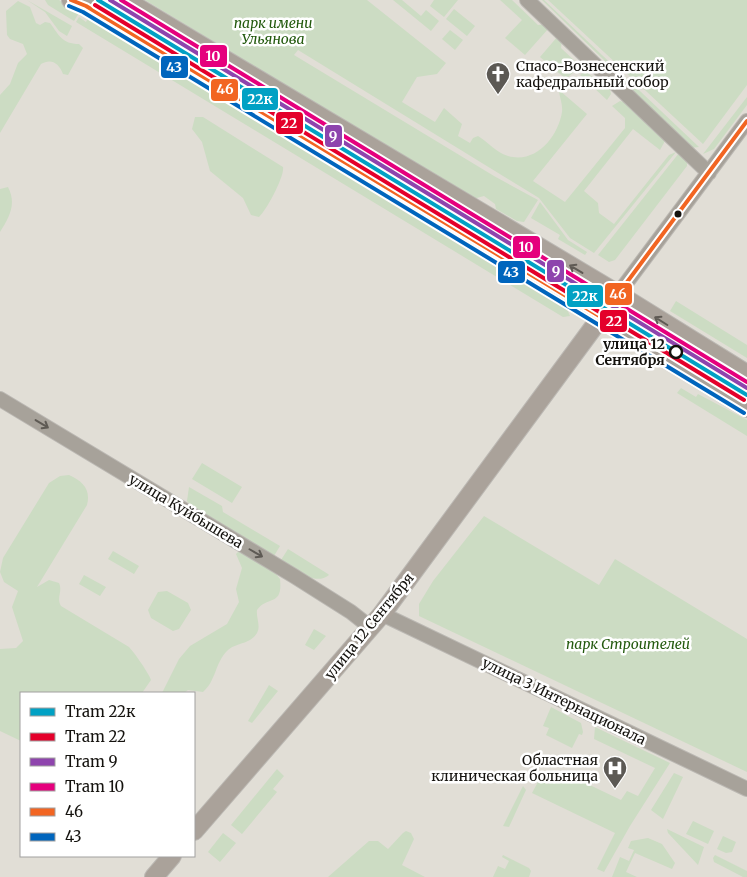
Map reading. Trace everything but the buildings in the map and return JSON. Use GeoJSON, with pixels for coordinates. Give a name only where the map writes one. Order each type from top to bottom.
{"type":"FeatureCollection","features":[{"type":"Feature","properties":{"kind":"main road"},"geometry":{"type":"LineString","coordinates":[[71,0],[86,6],[747,408]]}},
{"type":"Feature","properties":{"kind":"main road"},"geometry":{"type":"LineString","coordinates":[[126,0],[618,294],[747,374]]}},
{"type":"Feature","properties":{"kind":"main road"},"geometry":{"type":"LineString","coordinates":[[385,187],[400,163]]}},
{"type":"Feature","properties":{"kind":"main road","name":"улица 12 Сентября"},"geometry":{"type":"LineString","coordinates":[[195,830],[382,614],[618,294]]}},
{"type":"Feature","properties":{"kind":"main road"},"geometry":{"type":"LineString","coordinates":[[154,877],[171,857]]}},
{"type":"Feature","properties":{"kind":"street"},"geometry":{"type":"LineString","coordinates":[[527,0],[709,173]]}},
{"type":"Feature","properties":{"kind":"street","name":"улица 12 Сентября"},"geometry":{"type":"LineString","coordinates":[[618,294],[747,121]]}},
{"type":"Feature","properties":{"kind":"street","name":"улица Куйбышева"},"geometry":{"type":"LineString","coordinates":[[0,399],[322,593],[370,628]]}},
{"type":"Feature","properties":{"kind":"street","name":"улица 3 Интернационала"},"geometry":{"type":"LineString","coordinates":[[382,614],[747,789]]}},
{"type":"Feature","properties":{"kind":"green space"},"geometry":{"type":"Polygon","coordinates":[[[27,0],[72,26],[67,36],[59,31],[45,12],[27,0]]]}},
{"type":"Feature","properties":{"kind":"green space"},"geometry":{"type":"Polygon","coordinates":[[[45,0],[59,0],[79,13],[74,21],[48,5],[45,0]]]}},
{"type":"Feature","properties":{"kind":"green space","name":"парк имени Ульянова"},"geometry":{"type":"Polygon","coordinates":[[[145,0],[367,0],[446,63],[437,74],[417,77],[402,102],[435,122],[444,108],[462,124],[458,136],[470,143],[473,138],[478,136],[508,156],[528,156],[536,152],[551,139],[556,131],[562,112],[559,90],[587,114],[533,181],[565,202],[625,128],[625,118],[612,106],[620,101],[627,103],[665,141],[660,150],[633,129],[584,191],[598,203],[599,213],[614,224],[669,155],[676,152],[594,253],[570,238],[539,198],[298,50],[294,55],[494,176],[538,200],[524,222],[517,221],[496,209],[495,204],[484,196],[473,199],[145,0]]]}},
{"type":"Feature","properties":{"kind":"green space"},"geometry":{"type":"Polygon","coordinates":[[[393,0],[402,0],[421,16],[426,10],[439,21],[431,31],[393,0]]]}},
{"type":"Feature","properties":{"kind":"green space"},"geometry":{"type":"Polygon","coordinates":[[[434,0],[458,0],[444,17],[430,6],[434,0]]]}},
{"type":"Feature","properties":{"kind":"green space"},"geometry":{"type":"Polygon","coordinates":[[[500,0],[512,0],[538,25],[546,24],[549,28],[525,55],[505,38],[522,20],[500,0]]]}},
{"type":"Feature","properties":{"kind":"green space"},"geometry":{"type":"Polygon","coordinates":[[[542,0],[699,147],[689,148],[610,72],[608,64],[542,0]]]}},
{"type":"Feature","properties":{"kind":"green space"},"geometry":{"type":"Polygon","coordinates":[[[548,0],[747,0],[747,85],[703,144],[548,0]]]}},
{"type":"Feature","properties":{"kind":"green space"},"geometry":{"type":"Polygon","coordinates":[[[18,1],[30,7],[36,23],[40,25],[45,22],[50,23],[65,41],[79,44],[83,48],[68,75],[63,74],[57,64],[48,61],[41,64],[0,133],[0,95],[10,84],[18,63],[27,54],[23,44],[10,39],[7,35],[6,11],[18,1]]]}},
{"type":"Feature","properties":{"kind":"green space"},"geometry":{"type":"Polygon","coordinates":[[[454,9],[475,26],[467,36],[446,19],[454,9]]]}},
{"type":"Feature","properties":{"kind":"green space"},"geometry":{"type":"Polygon","coordinates":[[[79,17],[86,22],[88,18],[567,309],[570,316],[563,317],[76,22],[79,17]]]}},
{"type":"Feature","properties":{"kind":"green space"},"geometry":{"type":"Polygon","coordinates":[[[450,30],[463,40],[455,50],[442,39],[450,30]]]}},
{"type":"Feature","properties":{"kind":"green space"},"geometry":{"type":"Polygon","coordinates":[[[558,36],[562,39],[561,48],[579,65],[566,79],[540,57],[558,36]]]}},
{"type":"Feature","properties":{"kind":"green space"},"geometry":{"type":"Polygon","coordinates":[[[584,72],[588,73],[602,86],[609,85],[611,94],[607,100],[580,75],[584,72]]]}},
{"type":"Feature","properties":{"kind":"green space"},"geometry":{"type":"Polygon","coordinates":[[[747,97],[747,105],[714,149],[703,154],[747,97]]]}},
{"type":"Feature","properties":{"kind":"green space"},"geometry":{"type":"Polygon","coordinates":[[[195,117],[203,117],[283,167],[281,178],[274,193],[259,217],[251,215],[243,198],[210,171],[202,142],[192,129],[195,117]]]}},
{"type":"Feature","properties":{"kind":"green space"},"geometry":{"type":"Polygon","coordinates":[[[679,153],[687,161],[687,166],[615,260],[609,262],[598,255],[679,153]]]}},
{"type":"Feature","properties":{"kind":"green space"},"geometry":{"type":"Polygon","coordinates":[[[8,187],[12,199],[11,211],[0,232],[0,189],[8,187]]]}},
{"type":"Feature","properties":{"kind":"green space"},"geometry":{"type":"Polygon","coordinates":[[[540,202],[568,240],[587,252],[585,255],[558,239],[560,235],[531,218],[540,202]]]}},
{"type":"Feature","properties":{"kind":"green space"},"geometry":{"type":"Polygon","coordinates":[[[676,301],[747,345],[747,358],[670,311],[676,301]]]}},
{"type":"Feature","properties":{"kind":"green space"},"geometry":{"type":"Polygon","coordinates":[[[681,388],[696,397],[698,394],[747,420],[747,436],[677,393],[681,388]]]}},
{"type":"Feature","properties":{"kind":"green space"},"geometry":{"type":"Polygon","coordinates":[[[202,463],[242,487],[232,503],[192,479],[202,463]]]}},
{"type":"Feature","properties":{"kind":"green space"},"geometry":{"type":"Polygon","coordinates":[[[69,475],[82,483],[87,490],[87,505],[37,587],[49,580],[59,583],[61,606],[129,647],[151,680],[143,692],[20,692],[20,741],[0,731],[0,649],[16,648],[23,641],[12,607],[18,591],[4,582],[0,572],[3,558],[49,483],[60,476],[69,475]]]}},
{"type":"Feature","properties":{"kind":"green space"},"geometry":{"type":"Polygon","coordinates":[[[189,487],[222,506],[223,512],[280,546],[274,556],[191,506],[187,501],[189,487]]]}},
{"type":"Feature","properties":{"kind":"green space","name":"парк Строителей"},"geometry":{"type":"Polygon","coordinates":[[[484,516],[599,585],[615,559],[747,639],[747,772],[419,616],[419,604],[433,581],[484,516]]]}},
{"type":"Feature","properties":{"kind":"green space"},"geometry":{"type":"Polygon","coordinates":[[[288,549],[329,575],[317,579],[304,575],[281,560],[288,549]]]}},
{"type":"Feature","properties":{"kind":"green space"},"geometry":{"type":"Polygon","coordinates":[[[240,550],[276,574],[280,579],[279,594],[257,610],[259,628],[257,633],[251,640],[227,651],[220,661],[211,683],[203,692],[188,690],[185,692],[162,692],[179,659],[190,646],[227,624],[239,602],[236,589],[242,568],[236,554],[240,550]]]}},
{"type":"Feature","properties":{"kind":"green space"},"geometry":{"type":"Polygon","coordinates":[[[113,551],[139,566],[134,574],[108,559],[113,551]]]}},
{"type":"Feature","properties":{"kind":"green space"},"geometry":{"type":"Polygon","coordinates":[[[84,575],[106,587],[100,596],[79,584],[84,575]]]}},
{"type":"Feature","properties":{"kind":"green space"},"geometry":{"type":"Polygon","coordinates":[[[167,591],[188,603],[191,610],[179,629],[173,631],[151,618],[148,610],[158,592],[167,591]]]}},
{"type":"Feature","properties":{"kind":"green space"},"geometry":{"type":"Polygon","coordinates":[[[314,629],[326,636],[314,650],[305,645],[314,629]]]}},
{"type":"Feature","properties":{"kind":"green space"},"geometry":{"type":"Polygon","coordinates":[[[269,685],[278,691],[252,723],[248,721],[269,685]]]}},
{"type":"Feature","properties":{"kind":"green space"},"geometry":{"type":"Polygon","coordinates":[[[551,707],[581,723],[582,735],[579,734],[572,748],[546,735],[549,728],[543,726],[551,707]]]}},
{"type":"Feature","properties":{"kind":"green space"},"geometry":{"type":"Polygon","coordinates":[[[595,727],[670,763],[630,826],[604,872],[597,869],[615,833],[532,793],[539,780],[548,784],[573,777],[621,800],[627,791],[638,796],[655,768],[594,739],[595,727]]]}},
{"type":"Feature","properties":{"kind":"green space"},"geometry":{"type":"Polygon","coordinates":[[[277,769],[284,776],[273,789],[277,792],[242,834],[231,825],[277,769]]]}},
{"type":"Feature","properties":{"kind":"green space"},"geometry":{"type":"Polygon","coordinates":[[[674,773],[683,777],[663,819],[651,810],[674,773]]]}},
{"type":"Feature","properties":{"kind":"green space"},"geometry":{"type":"Polygon","coordinates":[[[523,786],[526,790],[509,827],[503,826],[523,786]]]}},
{"type":"Feature","properties":{"kind":"green space"},"geometry":{"type":"Polygon","coordinates":[[[693,821],[714,831],[708,844],[686,834],[693,821]]]}},
{"type":"Feature","properties":{"kind":"green space"},"geometry":{"type":"Polygon","coordinates":[[[667,829],[704,847],[698,865],[668,833],[667,829]]]}},
{"type":"Feature","properties":{"kind":"green space"},"geometry":{"type":"Polygon","coordinates":[[[406,831],[411,833],[414,839],[402,865],[425,877],[328,877],[369,841],[378,841],[388,849],[406,831]]]}},
{"type":"Feature","properties":{"kind":"green space"},"geometry":{"type":"Polygon","coordinates":[[[223,833],[236,843],[220,862],[208,852],[223,833]]]}},
{"type":"Feature","properties":{"kind":"green space"},"geometry":{"type":"Polygon","coordinates":[[[723,836],[736,842],[732,852],[726,853],[717,849],[723,836]]]}},
{"type":"Feature","properties":{"kind":"green space"},"geometry":{"type":"Polygon","coordinates":[[[648,838],[662,844],[675,863],[672,869],[635,853],[626,872],[637,877],[612,877],[620,857],[629,861],[634,850],[628,848],[631,841],[648,838]]]}},
{"type":"Feature","properties":{"kind":"green space"},"geometry":{"type":"Polygon","coordinates":[[[503,855],[529,868],[531,871],[529,877],[493,877],[498,866],[505,869],[509,861],[502,857],[503,855]]]}},
{"type":"Feature","properties":{"kind":"green space"},"geometry":{"type":"Polygon","coordinates":[[[715,855],[747,871],[747,877],[743,877],[714,862],[713,858],[715,855]]]}},
{"type":"Feature","properties":{"kind":"tram line","name":"22к"},"geometry":{"type":"LineString","coordinates":[[98,0],[747,395]]}},
{"type":"Feature","properties":{"kind":"tram line","name":"9"},"geometry":{"type":"LineString","coordinates":[[110,0],[747,388]]}},
{"type":"Feature","properties":{"kind":"tram line","name":"10"},"geometry":{"type":"LineString","coordinates":[[121,0],[747,382]]}},
{"type":"Feature","properties":{"kind":"tram line","name":"22"},"geometry":{"type":"LineString","coordinates":[[95,5],[744,400]]}},
{"type":"Feature","properties":{"kind":"transit line","name":"46"},"geometry":{"type":"LineString","coordinates":[[71,0],[86,6],[601,317],[747,121]]}},
{"type":"Feature","properties":{"kind":"transit line","name":"43"},"geometry":{"type":"LineString","coordinates":[[69,6],[83,12],[744,413]]}},
{"type":"Feature","properties":{"kind":"place","name":"Спасо-Вознесенский кафедральный собор"},"geometry":{"type":"Point","coordinates":[498,95]}},
{"type":"Feature","properties":{"kind":"place","name":"улица 12 Сентября"},"geometry":{"type":"Point","coordinates":[676,352]}},
{"type":"Feature","properties":{"kind":"place","name":"Областная клиническая больница"},"geometry":{"type":"Point","coordinates":[615,789]}}]}
